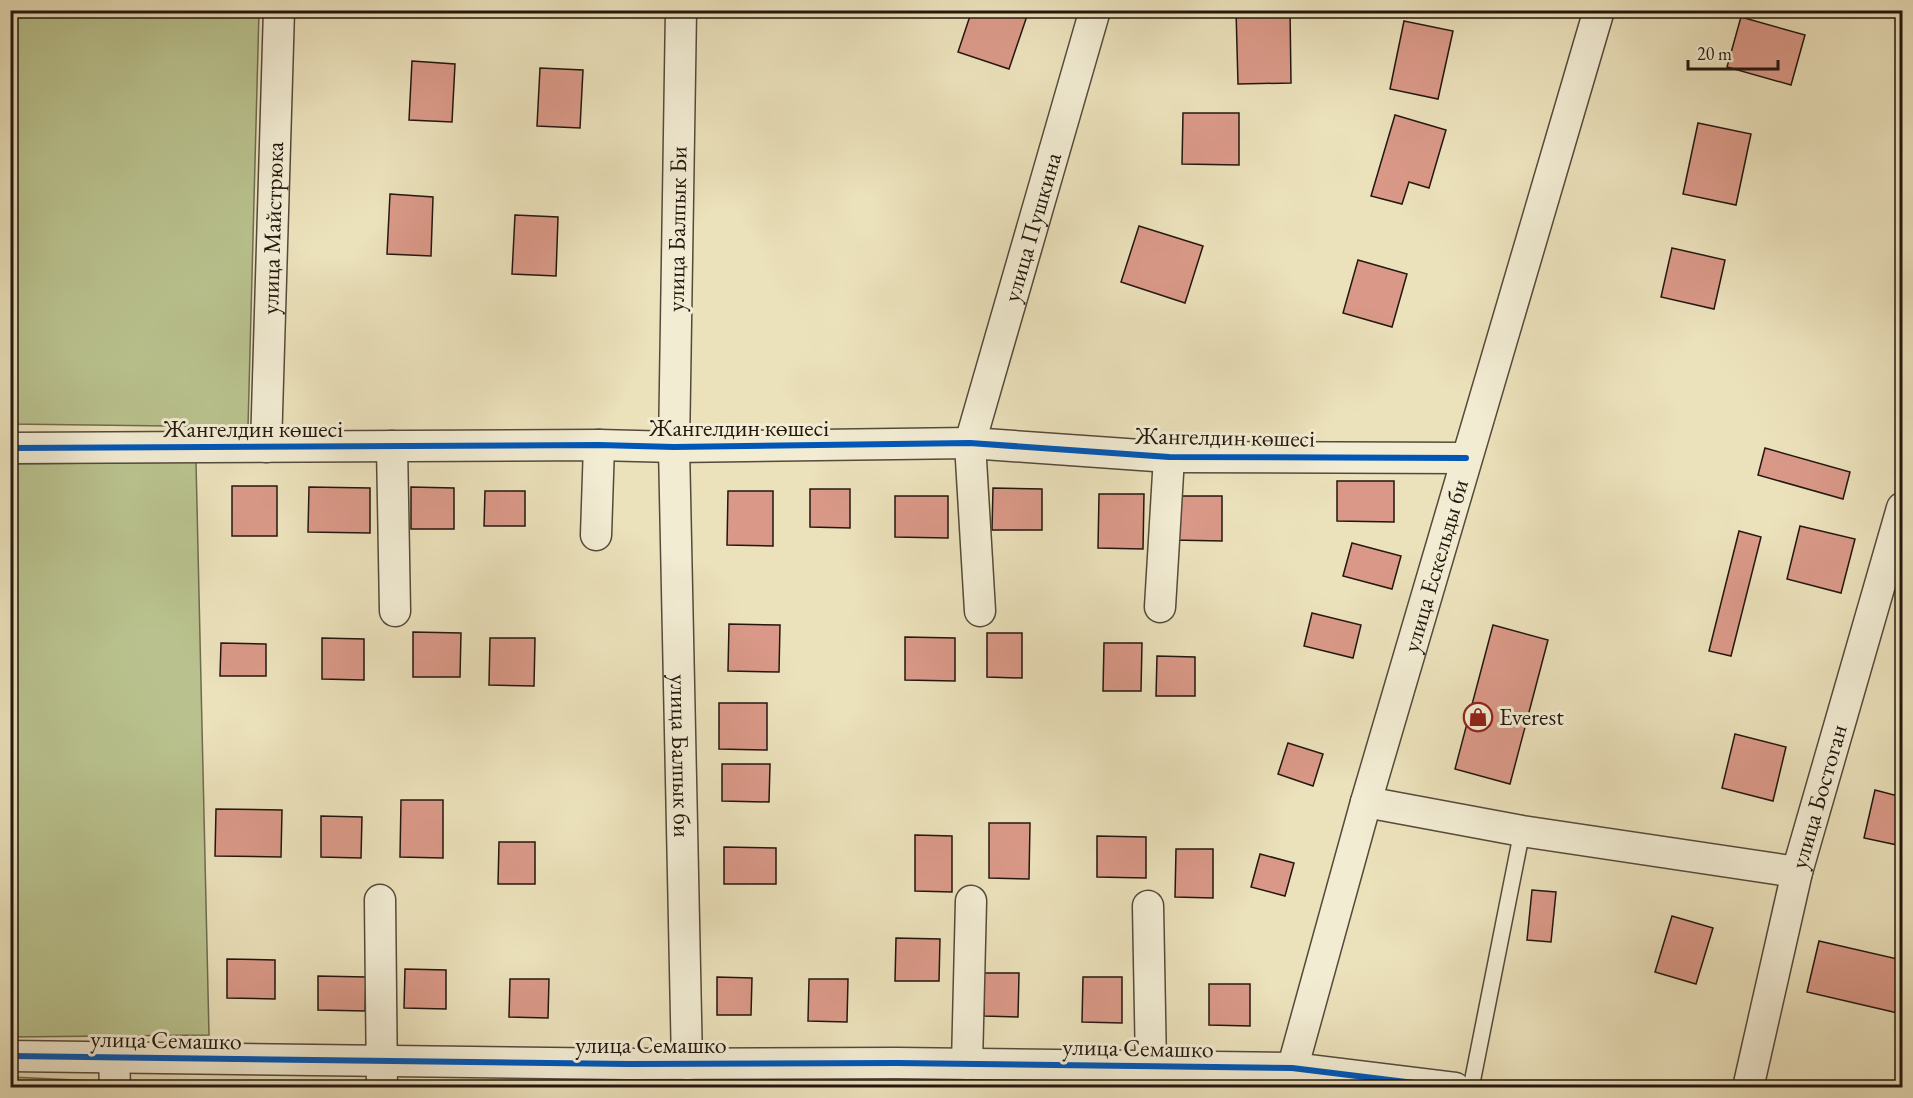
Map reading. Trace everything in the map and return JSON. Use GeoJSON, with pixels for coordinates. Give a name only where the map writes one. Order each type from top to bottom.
{"type":"FeatureCollection","features":[{"type":"Feature","properties":{"kind":"street","name":"улица Майстрюка"},"geometry":{"type":"LineString","coordinates":[[266,447],[279,10]]}},
{"type":"Feature","properties":{"kind":"street","name":"улица Балпык Би"},"geometry":{"type":"LineString","coordinates":[[674,447],[681,10]]}},
{"type":"Feature","properties":{"kind":"street","name":"улица Пушкина"},"geometry":{"type":"LineString","coordinates":[[980,611],[970,443],[1095,10]]}},
{"type":"Feature","properties":{"kind":"street","name":"улица Ескельды би"},"geometry":{"type":"LineString","coordinates":[[1290,1078],[1366,802],[1599,10]]}},
{"type":"Feature","properties":{"kind":"street","name":"Жангелдин көшесі"},"geometry":{"type":"LineString","coordinates":[[10,448],[674,447],[970,443],[1169,457],[1466,458]]}},
{"type":"Feature","properties":{"kind":"street"},"geometry":{"type":"LineString","coordinates":[[392,446],[395,611]]}},
{"type":"Feature","properties":{"kind":"street"},"geometry":{"type":"LineString","coordinates":[[596,535],[599,446]]}},
{"type":"Feature","properties":{"kind":"street","name":"улица Балпык би"},"geometry":{"type":"LineString","coordinates":[[674,447],[687,1064]]}},
{"type":"Feature","properties":{"kind":"street"},"geometry":{"type":"LineString","coordinates":[[1160,607],[1169,457]]}},
{"type":"Feature","properties":{"kind":"street","name":"улица Бостоган"},"geometry":{"type":"LineString","coordinates":[[1748,1088],[1797,872],[1902,508]]}},
{"type":"Feature","properties":{"kind":"street"},"geometry":{"type":"LineString","coordinates":[[1366,802],[1522,831],[1797,872]]}},
{"type":"Feature","properties":{"kind":"street"},"geometry":{"type":"LineString","coordinates":[[380,900],[383,1074]]}},
{"type":"Feature","properties":{"kind":"street"},"geometry":{"type":"LineString","coordinates":[[967,1064],[971,901]]}},
{"type":"Feature","properties":{"kind":"street"},"geometry":{"type":"LineString","coordinates":[[1148,906],[1150,1065]]}},
{"type":"Feature","properties":{"kind":"street","name":"улица Семашко"},"geometry":{"type":"LineString","coordinates":[[10,1056],[114,1058],[383,1074],[628,1076],[687,1064],[897,1075],[967,1064],[1150,1065],[1290,1078],[1455,1088]]}},
{"type":"Feature","properties":{"kind":"street"},"geometry":{"type":"LineString","coordinates":[[114,1058],[115,1088]]}},
{"type":"Feature","properties":{"kind":"lane"},"geometry":{"type":"LineString","coordinates":[[1471,1088],[1522,831]]}},
{"type":"Feature","properties":{"kind":"green space"},"geometry":{"type":"Polygon","coordinates":[[[11,10],[259,11],[248,427],[11,424],[11,10]]]}},
{"type":"Feature","properties":{"kind":"green space"},"geometry":{"type":"Polygon","coordinates":[[[196,462],[209,1035],[11,1037],[10,464],[196,462]]]}},
{"type":"Feature","properties":{"kind":"green space"},"geometry":{"type":"Polygon","coordinates":[[[11,1077],[95,1081],[95,1087],[11,1087],[11,1077]]]}},
{"type":"Feature","properties":{"kind":"building"},"geometry":{"type":"Polygon","coordinates":[[[972,10],[1029,10],[1009,69],[958,52],[972,10]]]}},
{"type":"Feature","properties":{"kind":"building"},"geometry":{"type":"Polygon","coordinates":[[[1236,10],[1290,10],[1291,83],[1238,84],[1236,10]]]}},
{"type":"Feature","properties":{"kind":"building"},"geometry":{"type":"Polygon","coordinates":[[[1741,17],[1805,35],[1791,85],[1727,67],[1741,17]]]}},
{"type":"Feature","properties":{"kind":"building"},"geometry":{"type":"Polygon","coordinates":[[[1404,21],[1453,31],[1438,99],[1390,89],[1404,21]]]}},
{"type":"Feature","properties":{"kind":"building"},"geometry":{"type":"Polygon","coordinates":[[[412,61],[455,64],[452,122],[409,120],[412,61]]]}},
{"type":"Feature","properties":{"kind":"building"},"geometry":{"type":"Polygon","coordinates":[[[540,68],[583,70],[580,128],[537,126],[540,68]]]}},
{"type":"Feature","properties":{"kind":"building"},"geometry":{"type":"Polygon","coordinates":[[[1183,113],[1239,113],[1239,165],[1182,164],[1183,113]]]}},
{"type":"Feature","properties":{"kind":"building"},"geometry":{"type":"Polygon","coordinates":[[[1395,115],[1446,130],[1429,188],[1409,182],[1402,204],[1371,196],[1395,115]]]}},
{"type":"Feature","properties":{"kind":"building"},"geometry":{"type":"Polygon","coordinates":[[[1698,123],[1751,134],[1736,205],[1683,194],[1698,123]]]}},
{"type":"Feature","properties":{"kind":"building"},"geometry":{"type":"Polygon","coordinates":[[[390,194],[433,197],[431,256],[387,254],[390,194]]]}},
{"type":"Feature","properties":{"kind":"building"},"geometry":{"type":"Polygon","coordinates":[[[515,215],[558,217],[556,276],[512,274],[515,215]]]}},
{"type":"Feature","properties":{"kind":"building"},"geometry":{"type":"Polygon","coordinates":[[[1139,226],[1203,246],[1185,303],[1121,282],[1139,226]]]}},
{"type":"Feature","properties":{"kind":"building"},"geometry":{"type":"Polygon","coordinates":[[[1672,248],[1725,260],[1714,309],[1661,297],[1672,248]]]}},
{"type":"Feature","properties":{"kind":"building"},"geometry":{"type":"Polygon","coordinates":[[[1358,260],[1407,274],[1392,327],[1343,313],[1358,260]]]}},
{"type":"Feature","properties":{"kind":"building"},"geometry":{"type":"Polygon","coordinates":[[[1765,448],[1850,472],[1843,499],[1758,475],[1765,448]]]}},
{"type":"Feature","properties":{"kind":"building"},"geometry":{"type":"Polygon","coordinates":[[[1337,481],[1394,481],[1394,522],[1337,521],[1337,481]]]}},
{"type":"Feature","properties":{"kind":"building"},"geometry":{"type":"Polygon","coordinates":[[[232,486],[277,486],[277,536],[232,536],[232,486]]]}},
{"type":"Feature","properties":{"kind":"building"},"geometry":{"type":"Polygon","coordinates":[[[309,487],[370,488],[370,533],[308,532],[309,487]]]}},
{"type":"Feature","properties":{"kind":"building"},"geometry":{"type":"Polygon","coordinates":[[[411,487],[454,488],[454,529],[411,529],[411,487]]]}},
{"type":"Feature","properties":{"kind":"building"},"geometry":{"type":"Polygon","coordinates":[[[993,488],[1042,489],[1042,530],[992,530],[993,488]]]}},
{"type":"Feature","properties":{"kind":"building"},"geometry":{"type":"Polygon","coordinates":[[[810,489],[850,489],[850,528],[810,527],[810,489]]]}},
{"type":"Feature","properties":{"kind":"building"},"geometry":{"type":"Polygon","coordinates":[[[485,491],[525,491],[525,526],[484,526],[485,491]]]}},
{"type":"Feature","properties":{"kind":"building"},"geometry":{"type":"Polygon","coordinates":[[[728,491],[773,491],[773,546],[727,545],[728,491]]]}},
{"type":"Feature","properties":{"kind":"building"},"geometry":{"type":"Polygon","coordinates":[[[1099,494],[1144,494],[1143,549],[1098,548],[1099,494]]]}},
{"type":"Feature","properties":{"kind":"building"},"geometry":{"type":"Polygon","coordinates":[[[895,496],[948,496],[948,538],[895,537],[895,496]]]}},
{"type":"Feature","properties":{"kind":"building"},"geometry":{"type":"Polygon","coordinates":[[[1172,496],[1222,496],[1222,541],[1172,540],[1172,496]]]}},
{"type":"Feature","properties":{"kind":"building"},"geometry":{"type":"Polygon","coordinates":[[[1800,526],[1855,539],[1841,593],[1787,579],[1800,526]]]}},
{"type":"Feature","properties":{"kind":"building"},"geometry":{"type":"Polygon","coordinates":[[[1739,531],[1761,537],[1731,656],[1709,651],[1739,531]]]}},
{"type":"Feature","properties":{"kind":"building"},"geometry":{"type":"Polygon","coordinates":[[[1352,543],[1401,556],[1392,589],[1343,576],[1352,543]]]}},
{"type":"Feature","properties":{"kind":"building"},"geometry":{"type":"Polygon","coordinates":[[[1312,613],[1361,625],[1353,658],[1304,646],[1312,613]]]}},
{"type":"Feature","properties":{"kind":"building"},"geometry":{"type":"Polygon","coordinates":[[[729,624],[780,625],[779,672],[728,671],[729,624]]]}},
{"type":"Feature","properties":{"kind":"building"},"geometry":{"type":"Polygon","coordinates":[[[1493,625],[1548,640],[1510,784],[1455,769],[1493,625]]]}},
{"type":"Feature","properties":{"kind":"building"},"geometry":{"type":"Polygon","coordinates":[[[413,632],[461,633],[460,677],[413,677],[413,632]]]}},
{"type":"Feature","properties":{"kind":"building"},"geometry":{"type":"Polygon","coordinates":[[[987,633],[1022,633],[1022,678],[987,677],[987,633]]]}},
{"type":"Feature","properties":{"kind":"building"},"geometry":{"type":"Polygon","coordinates":[[[905,637],[955,638],[955,681],[905,680],[905,637]]]}},
{"type":"Feature","properties":{"kind":"building"},"geometry":{"type":"Polygon","coordinates":[[[322,638],[364,639],[364,680],[322,679],[322,638]]]}},
{"type":"Feature","properties":{"kind":"building"},"geometry":{"type":"Polygon","coordinates":[[[490,638],[535,638],[534,686],[489,685],[490,638]]]}},
{"type":"Feature","properties":{"kind":"building"},"geometry":{"type":"Polygon","coordinates":[[[221,643],[266,644],[266,676],[220,676],[221,643]]]}},
{"type":"Feature","properties":{"kind":"building"},"geometry":{"type":"Polygon","coordinates":[[[1104,643],[1142,643],[1141,691],[1103,691],[1104,643]]]}},
{"type":"Feature","properties":{"kind":"building"},"geometry":{"type":"Polygon","coordinates":[[[1157,656],[1195,657],[1195,696],[1156,696],[1157,656]]]}},
{"type":"Feature","properties":{"kind":"building"},"geometry":{"type":"Polygon","coordinates":[[[719,703],[767,703],[767,750],[719,749],[719,703]]]}},
{"type":"Feature","properties":{"kind":"building"},"geometry":{"type":"Polygon","coordinates":[[[1735,734],[1786,747],[1773,801],[1722,788],[1735,734]]]}},
{"type":"Feature","properties":{"kind":"building"},"geometry":{"type":"Polygon","coordinates":[[[1288,743],[1323,754],[1313,786],[1278,774],[1288,743]]]}},
{"type":"Feature","properties":{"kind":"building"},"geometry":{"type":"Polygon","coordinates":[[[722,764],[770,764],[769,802],[722,801],[722,764]]]}},
{"type":"Feature","properties":{"kind":"building"},"geometry":{"type":"Polygon","coordinates":[[[1875,790],[1902,797],[1902,846],[1864,838],[1875,790]]]}},
{"type":"Feature","properties":{"kind":"building"},"geometry":{"type":"Polygon","coordinates":[[[401,800],[443,800],[443,858],[400,857],[401,800]]]}},
{"type":"Feature","properties":{"kind":"building"},"geometry":{"type":"Polygon","coordinates":[[[216,809],[282,810],[281,857],[215,856],[216,809]]]}},
{"type":"Feature","properties":{"kind":"building"},"geometry":{"type":"Polygon","coordinates":[[[321,816],[362,817],[361,858],[321,857],[321,816]]]}},
{"type":"Feature","properties":{"kind":"building"},"geometry":{"type":"Polygon","coordinates":[[[989,823],[1030,823],[1029,879],[989,878],[989,823]]]}},
{"type":"Feature","properties":{"kind":"building"},"geometry":{"type":"Polygon","coordinates":[[[915,835],[952,836],[952,892],[915,891],[915,835]]]}},
{"type":"Feature","properties":{"kind":"building"},"geometry":{"type":"Polygon","coordinates":[[[1097,836],[1146,837],[1146,878],[1097,877],[1097,836]]]}},
{"type":"Feature","properties":{"kind":"building"},"geometry":{"type":"Polygon","coordinates":[[[499,842],[535,842],[535,884],[498,884],[499,842]]]}},
{"type":"Feature","properties":{"kind":"building"},"geometry":{"type":"Polygon","coordinates":[[[724,847],[776,848],[776,884],[724,884],[724,847]]]}},
{"type":"Feature","properties":{"kind":"building"},"geometry":{"type":"Polygon","coordinates":[[[1176,849],[1213,849],[1213,898],[1175,897],[1176,849]]]}},
{"type":"Feature","properties":{"kind":"building"},"geometry":{"type":"Polygon","coordinates":[[[1260,854],[1294,863],[1285,896],[1251,887],[1260,854]]]}},
{"type":"Feature","properties":{"kind":"building"},"geometry":{"type":"Polygon","coordinates":[[[1532,890],[1556,892],[1551,942],[1527,940],[1532,890]]]}},
{"type":"Feature","properties":{"kind":"building"},"geometry":{"type":"Polygon","coordinates":[[[1672,916],[1713,928],[1696,984],[1655,972],[1672,916]]]}},
{"type":"Feature","properties":{"kind":"building"},"geometry":{"type":"Polygon","coordinates":[[[896,938],[940,939],[939,981],[895,981],[896,938]]]}},
{"type":"Feature","properties":{"kind":"building"},"geometry":{"type":"Polygon","coordinates":[[[1819,941],[1902,960],[1902,1014],[1807,992],[1819,941]]]}},
{"type":"Feature","properties":{"kind":"building"},"geometry":{"type":"Polygon","coordinates":[[[227,959],[275,960],[275,999],[227,998],[227,959]]]}},
{"type":"Feature","properties":{"kind":"building"},"geometry":{"type":"Polygon","coordinates":[[[405,969],[446,970],[446,1009],[404,1008],[405,969]]]}},
{"type":"Feature","properties":{"kind":"building"},"geometry":{"type":"Polygon","coordinates":[[[984,973],[1019,973],[1018,1017],[984,1016],[984,973]]]}},
{"type":"Feature","properties":{"kind":"building"},"geometry":{"type":"Polygon","coordinates":[[[318,976],[366,977],[365,1011],[318,1010],[318,976]]]}},
{"type":"Feature","properties":{"kind":"building"},"geometry":{"type":"Polygon","coordinates":[[[717,977],[752,978],[751,1015],[717,1015],[717,977]]]}},
{"type":"Feature","properties":{"kind":"building"},"geometry":{"type":"Polygon","coordinates":[[[1083,977],[1122,977],[1122,1023],[1082,1022],[1083,977]]]}},
{"type":"Feature","properties":{"kind":"building"},"geometry":{"type":"Polygon","coordinates":[[[510,979],[549,979],[548,1018],[509,1017],[510,979]]]}},
{"type":"Feature","properties":{"kind":"building"},"geometry":{"type":"Polygon","coordinates":[[[809,979],[848,979],[847,1022],[808,1021],[809,979]]]}},
{"type":"Feature","properties":{"kind":"building"},"geometry":{"type":"Polygon","coordinates":[[[1209,984],[1250,984],[1250,1026],[1209,1025],[1209,984]]]}},
{"type":"Feature","properties":{"kind":"cycle path"},"geometry":{"type":"LineString","coordinates":[[10,448],[599,445],[674,447],[970,443],[1169,457],[1466,458]]}},
{"type":"Feature","properties":{"kind":"cycle path"},"geometry":{"type":"LineString","coordinates":[[10,1056],[629,1064],[897,1063],[1292,1068],[1455,1088]]}},
{"type":"Feature","properties":{"kind":"place","name":"Everest"},"geometry":{"type":"Point","coordinates":[1478,717]}}]}
